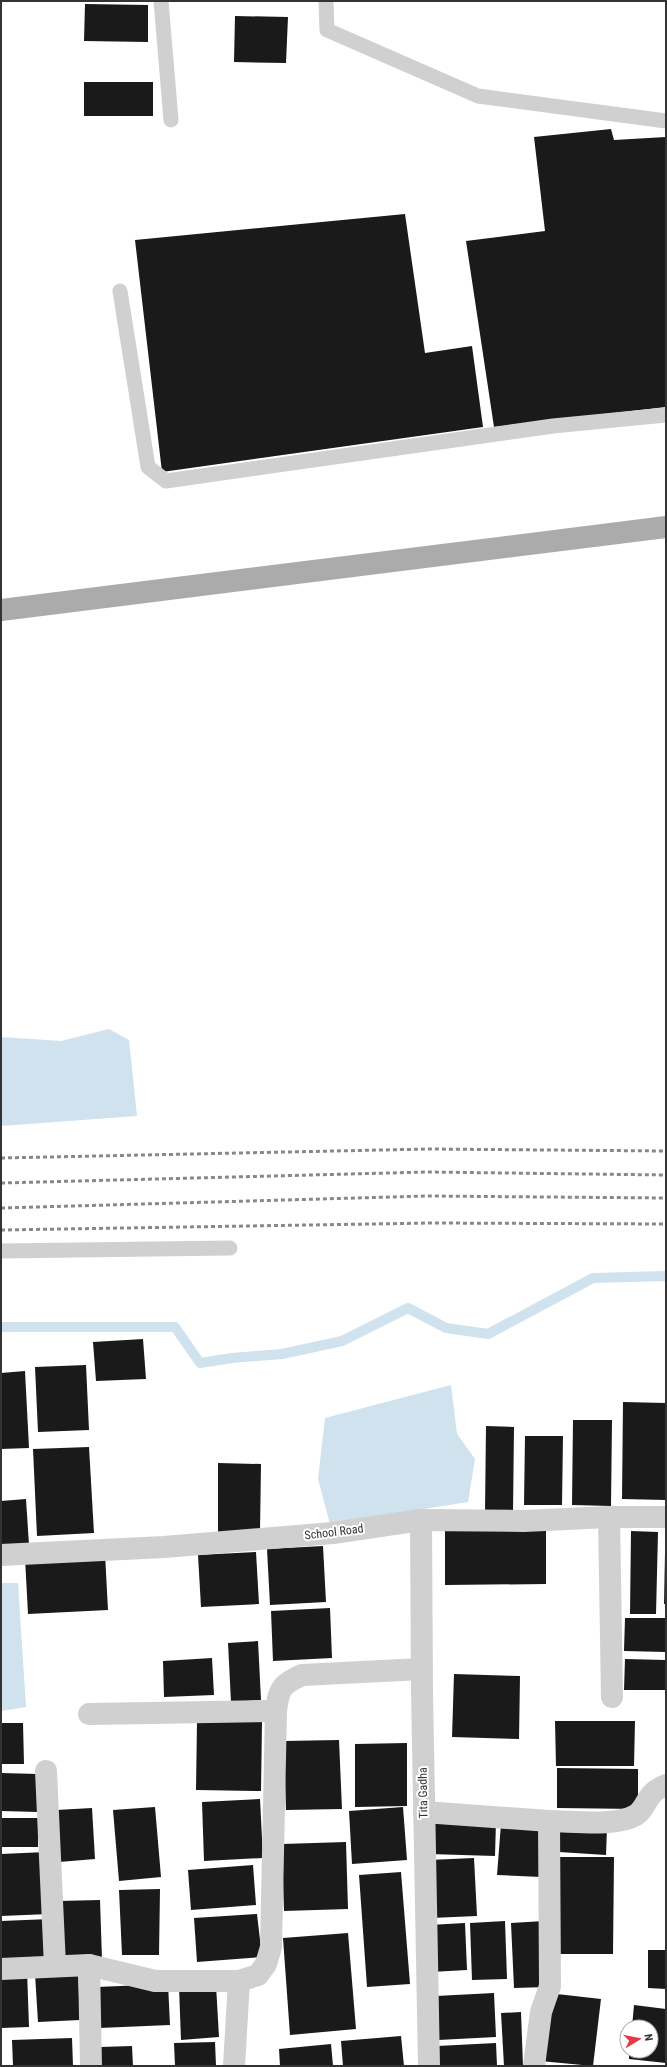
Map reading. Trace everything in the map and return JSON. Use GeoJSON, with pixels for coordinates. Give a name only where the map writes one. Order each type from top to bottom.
{"type":"FeatureCollection","features":[{"type":"Feature","properties":{"kind":"main road"},"geometry":{"type":"LineString","coordinates":[[1,610],[666,527]]}},
{"type":"Feature","properties":{"kind":"street","name":"School Road"},"geometry":{"type":"LineString","coordinates":[[1,1555],[164,1547],[326,1534],[421,1520],[524,1521],[609,1517],[666,1517]]}},
{"type":"Feature","properties":{"kind":"street"},"geometry":{"type":"LineString","coordinates":[[609,1517],[612,1697]]}},
{"type":"Feature","properties":{"kind":"street","name":"Tita Gadha"},"geometry":{"type":"LineString","coordinates":[[421,1520],[424,1812],[429,2066]]}},
{"type":"Feature","properties":{"kind":"street"},"geometry":{"type":"LineString","coordinates":[[1,1969],[90,1965],[155,1981],[239,1981],[258,1975],[266,1964],[271,1947],[276,1711],[279,1694],[285,1683],[302,1676],[422,1669]]}},
{"type":"Feature","properties":{"kind":"street"},"geometry":{"type":"LineString","coordinates":[[89,1714],[276,1711]]}},
{"type":"Feature","properties":{"kind":"street"},"geometry":{"type":"LineString","coordinates":[[46,1771],[55,1966]]}},
{"type":"Feature","properties":{"kind":"street"},"geometry":{"type":"LineString","coordinates":[[424,1812],[549,1821],[620,1822],[637,1814],[649,1796],[658,1788],[666,1785]]}},
{"type":"Feature","properties":{"kind":"street"},"geometry":{"type":"LineString","coordinates":[[534,2066],[541,2012],[550,1986],[549,1821]]}},
{"type":"Feature","properties":{"kind":"street"},"geometry":{"type":"LineString","coordinates":[[90,1965],[91,2066]]}},
{"type":"Feature","properties":{"kind":"street"},"geometry":{"type":"LineString","coordinates":[[234,2066],[239,1981]]}},
{"type":"Feature","properties":{"kind":"lane"},"geometry":{"type":"LineString","coordinates":[[161,1],[171,120]]}},
{"type":"Feature","properties":{"kind":"lane"},"geometry":{"type":"LineString","coordinates":[[326,1],[327,30],[478,96],[666,121]]}},
{"type":"Feature","properties":{"kind":"lane"},"geometry":{"type":"LineString","coordinates":[[120,291],[148,467],[166,481],[553,426],[666,415]]}},
{"type":"Feature","properties":{"kind":"lane"},"geometry":{"type":"LineString","coordinates":[[1,1250],[230,1248]]}},
{"type":"Feature","properties":{"kind":"water"},"geometry":{"type":"Polygon","coordinates":[[[109,1029],[129,1040],[137,1116],[1,1126],[1,1037],[61,1041],[109,1029]]]}},
{"type":"Feature","properties":{"kind":"water"},"geometry":{"type":"Polygon","coordinates":[[[451,1385],[457,1434],[475,1459],[468,1502],[330,1524],[318,1479],[325,1418],[451,1385]]]}},
{"type":"Feature","properties":{"kind":"water"},"geometry":{"type":"Polygon","coordinates":[[[1,1583],[18,1583],[26,1707],[1,1711],[1,1583]]]}},
{"type":"Feature","properties":{"kind":"building"},"geometry":{"type":"Polygon","coordinates":[[[85,4],[148,5],[148,42],[84,41],[85,4]]]}},
{"type":"Feature","properties":{"kind":"building"},"geometry":{"type":"Polygon","coordinates":[[[235,16],[288,17],[286,63],[234,62],[235,16]]]}},
{"type":"Feature","properties":{"kind":"building"},"geometry":{"type":"Polygon","coordinates":[[[84,82],[153,82],[153,116],[84,116],[84,82]]]}},
{"type":"Feature","properties":{"kind":"building"},"geometry":{"type":"Polygon","coordinates":[[[611,129],[614,140],[666,137],[666,407],[494,427],[466,241],[545,231],[534,137],[611,129]]]}},
{"type":"Feature","properties":{"kind":"building"},"geometry":{"type":"Polygon","coordinates":[[[405,214],[425,353],[472,346],[483,427],[162,472],[135,240],[405,214]]]}},
{"type":"Feature","properties":{"kind":"building"},"geometry":{"type":"Polygon","coordinates":[[[143,1339],[146,1379],[96,1381],[93,1342],[143,1339]]]}},
{"type":"Feature","properties":{"kind":"building"},"geometry":{"type":"Polygon","coordinates":[[[86,1365],[89,1430],[38,1432],[35,1367],[86,1365]]]}},
{"type":"Feature","properties":{"kind":"building"},"geometry":{"type":"Polygon","coordinates":[[[25,1371],[29,1448],[1,1449],[1,1373],[25,1371]]]}},
{"type":"Feature","properties":{"kind":"building"},"geometry":{"type":"Polygon","coordinates":[[[623,1402],[666,1403],[666,1500],[622,1499],[623,1402]]]}},
{"type":"Feature","properties":{"kind":"building"},"geometry":{"type":"Polygon","coordinates":[[[573,1420],[612,1420],[611,1506],[572,1505],[573,1420]]]}},
{"type":"Feature","properties":{"kind":"building"},"geometry":{"type":"Polygon","coordinates":[[[486,1426],[514,1427],[513,1512],[485,1512],[486,1426]]]}},
{"type":"Feature","properties":{"kind":"building"},"geometry":{"type":"Polygon","coordinates":[[[525,1436],[563,1436],[562,1505],[524,1505],[525,1436]]]}},
{"type":"Feature","properties":{"kind":"building"},"geometry":{"type":"Polygon","coordinates":[[[89,1447],[94,1533],[37,1536],[33,1449],[89,1447]]]}},
{"type":"Feature","properties":{"kind":"building"},"geometry":{"type":"Polygon","coordinates":[[[218,1463],[261,1464],[260,1532],[218,1532],[218,1463]]]}},
{"type":"Feature","properties":{"kind":"building"},"geometry":{"type":"Polygon","coordinates":[[[26,1499],[29,1545],[1,1546],[1,1501],[26,1499]]]}},
{"type":"Feature","properties":{"kind":"building"},"geometry":{"type":"Polygon","coordinates":[[[546,1527],[546,1584],[445,1585],[445,1528],[546,1527]]]}},
{"type":"Feature","properties":{"kind":"building"},"geometry":{"type":"Polygon","coordinates":[[[631,1531],[658,1532],[656,1614],[630,1614],[631,1531]]]}},
{"type":"Feature","properties":{"kind":"building"},"geometry":{"type":"Polygon","coordinates":[[[323,1546],[326,1602],[270,1605],[267,1549],[323,1546]]]}},
{"type":"Feature","properties":{"kind":"building"},"geometry":{"type":"Polygon","coordinates":[[[256,1552],[259,1604],[201,1607],[198,1555],[256,1552]]]}},
{"type":"Feature","properties":{"kind":"building"},"geometry":{"type":"Polygon","coordinates":[[[665,1553],[666,1604],[664,1604],[665,1553]]]}},
{"type":"Feature","properties":{"kind":"building"},"geometry":{"type":"Polygon","coordinates":[[[105,1554],[108,1610],[28,1614],[25,1558],[105,1554]]]}},
{"type":"Feature","properties":{"kind":"building"},"geometry":{"type":"Polygon","coordinates":[[[330,1608],[332,1658],[273,1661],[271,1611],[330,1608]]]}},
{"type":"Feature","properties":{"kind":"building"},"geometry":{"type":"Polygon","coordinates":[[[625,1618],[666,1618],[666,1652],[624,1651],[625,1618]]]}},
{"type":"Feature","properties":{"kind":"building"},"geometry":{"type":"Polygon","coordinates":[[[258,1641],[261,1700],[231,1702],[228,1643],[258,1641]]]}},
{"type":"Feature","properties":{"kind":"building"},"geometry":{"type":"Polygon","coordinates":[[[212,1658],[214,1695],[164,1697],[163,1661],[212,1658]]]}},
{"type":"Feature","properties":{"kind":"building"},"geometry":{"type":"Polygon","coordinates":[[[625,1659],[666,1660],[666,1690],[624,1690],[625,1659]]]}},
{"type":"Feature","properties":{"kind":"building"},"geometry":{"type":"Polygon","coordinates":[[[454,1674],[520,1676],[519,1739],[452,1737],[454,1674]]]}},
{"type":"Feature","properties":{"kind":"building"},"geometry":{"type":"Polygon","coordinates":[[[197,1721],[262,1722],[261,1791],[196,1790],[197,1721]]]}},
{"type":"Feature","properties":{"kind":"building"},"geometry":{"type":"Polygon","coordinates":[[[555,1721],[635,1721],[634,1766],[556,1766],[555,1721]]]}},
{"type":"Feature","properties":{"kind":"building"},"geometry":{"type":"Polygon","coordinates":[[[1,1723],[23,1723],[24,1764],[1,1764],[1,1723]]]}},
{"type":"Feature","properties":{"kind":"building"},"geometry":{"type":"Polygon","coordinates":[[[339,1740],[342,1809],[286,1810],[284,1741],[339,1740]]]}},
{"type":"Feature","properties":{"kind":"building"},"geometry":{"type":"Polygon","coordinates":[[[407,1743],[407,1806],[355,1807],[355,1744],[407,1743]]]}},
{"type":"Feature","properties":{"kind":"building"},"geometry":{"type":"Polygon","coordinates":[[[557,1768],[638,1769],[638,1809],[557,1808],[557,1768]]]}},
{"type":"Feature","properties":{"kind":"building"},"geometry":{"type":"Polygon","coordinates":[[[1,1773],[38,1774],[38,1812],[1,1811],[1,1773]]]}},
{"type":"Feature","properties":{"kind":"building"},"geometry":{"type":"Polygon","coordinates":[[[260,1799],[263,1858],[204,1861],[202,1802],[260,1799]]]}},
{"type":"Feature","properties":{"kind":"building"},"geometry":{"type":"Polygon","coordinates":[[[155,1807],[161,1877],[119,1881],[113,1810],[155,1807]]]}},
{"type":"Feature","properties":{"kind":"building"},"geometry":{"type":"Polygon","coordinates":[[[403,1807],[407,1860],[352,1864],[349,1811],[403,1807]]]}},
{"type":"Feature","properties":{"kind":"building"},"geometry":{"type":"Polygon","coordinates":[[[92,1808],[95,1859],[59,1862],[56,1810],[92,1808]]]}},
{"type":"Feature","properties":{"kind":"building"},"geometry":{"type":"Polygon","coordinates":[[[1,1818],[38,1818],[38,1847],[1,1847],[1,1818]]]}},
{"type":"Feature","properties":{"kind":"building"},"geometry":{"type":"Polygon","coordinates":[[[430,1819],[496,1821],[495,1856],[429,1854],[430,1819]]]}},
{"type":"Feature","properties":{"kind":"building"},"geometry":{"type":"Polygon","coordinates":[[[501,1824],[544,1827],[541,1877],[497,1875],[501,1824]]]}},
{"type":"Feature","properties":{"kind":"building"},"geometry":{"type":"Polygon","coordinates":[[[560,1825],[607,1828],[606,1855],[559,1852],[560,1825]]]}},
{"type":"Feature","properties":{"kind":"building"},"geometry":{"type":"Polygon","coordinates":[[[346,1842],[348,1909],[284,1911],[282,1844],[346,1842]]]}},
{"type":"Feature","properties":{"kind":"building"},"geometry":{"type":"Polygon","coordinates":[[[46,1852],[49,1914],[1,1916],[1,1854],[46,1852]]]}},
{"type":"Feature","properties":{"kind":"building"},"geometry":{"type":"Polygon","coordinates":[[[552,1857],[614,1857],[613,1954],[552,1954],[552,1857]]]}},
{"type":"Feature","properties":{"kind":"building"},"geometry":{"type":"Polygon","coordinates":[[[474,1858],[477,1916],[431,1918],[429,1860],[474,1858]]]}},
{"type":"Feature","properties":{"kind":"building"},"geometry":{"type":"Polygon","coordinates":[[[253,1865],[256,1905],[191,1910],[188,1870],[253,1865]]]}},
{"type":"Feature","properties":{"kind":"building"},"geometry":{"type":"Polygon","coordinates":[[[401,1872],[410,1984],[367,1987],[359,1875],[401,1872]]]}},
{"type":"Feature","properties":{"kind":"building"},"geometry":{"type":"Polygon","coordinates":[[[160,1889],[159,1955],[122,1955],[119,1890],[160,1889]]]}},
{"type":"Feature","properties":{"kind":"building"},"geometry":{"type":"Polygon","coordinates":[[[100,1900],[102,1959],[61,1961],[58,1901],[100,1900]]]}},
{"type":"Feature","properties":{"kind":"building"},"geometry":{"type":"Polygon","coordinates":[[[257,1914],[262,1957],[197,1962],[194,1918],[257,1914]]]}},
{"type":"Feature","properties":{"kind":"building"},"geometry":{"type":"Polygon","coordinates":[[[50,1919],[52,1958],[1,1960],[1,1921],[50,1919]]]}},
{"type":"Feature","properties":{"kind":"building"},"geometry":{"type":"Polygon","coordinates":[[[505,1921],[507,1979],[472,1980],[470,1923],[505,1921]]]}},
{"type":"Feature","properties":{"kind":"building"},"geometry":{"type":"Polygon","coordinates":[[[544,1921],[547,1987],[514,1988],[511,1923],[544,1921]]]}},
{"type":"Feature","properties":{"kind":"building"},"geometry":{"type":"Polygon","coordinates":[[[465,1923],[467,1970],[431,1972],[429,1925],[465,1923]]]}},
{"type":"Feature","properties":{"kind":"building"},"geometry":{"type":"Polygon","coordinates":[[[348,1933],[356,2029],[290,2035],[283,1938],[348,1933]]]}},
{"type":"Feature","properties":{"kind":"building"},"geometry":{"type":"Polygon","coordinates":[[[648,1950],[666,1950],[666,1989],[648,1988],[648,1950]]]}},
{"type":"Feature","properties":{"kind":"building"},"geometry":{"type":"Polygon","coordinates":[[[27,1970],[29,2027],[1,2028],[1,1972],[27,1970]]]}},
{"type":"Feature","properties":{"kind":"building"},"geometry":{"type":"Polygon","coordinates":[[[78,1972],[80,2020],[38,2022],[35,1974],[78,1972]]]}},
{"type":"Feature","properties":{"kind":"building"},"geometry":{"type":"Polygon","coordinates":[[[168,1984],[170,2025],[99,2028],[97,1987],[168,1984]]]}},
{"type":"Feature","properties":{"kind":"building"},"geometry":{"type":"Polygon","coordinates":[[[216,1985],[219,2037],[181,2040],[179,1987],[216,1985]]]}},
{"type":"Feature","properties":{"kind":"building"},"geometry":{"type":"Polygon","coordinates":[[[494,1993],[496,2037],[438,2040],[436,1996],[494,1993]]]}},
{"type":"Feature","properties":{"kind":"building"},"geometry":{"type":"Polygon","coordinates":[[[548,1993],[601,1999],[593,2066],[540,2061],[548,1993]]]}},
{"type":"Feature","properties":{"kind":"building"},"geometry":{"type":"Polygon","coordinates":[[[634,2005],[666,2009],[666,2063],[629,2059],[659,2059],[659,2019],[633,2019],[634,2005]]]}},
{"type":"Feature","properties":{"kind":"building"},"geometry":{"type":"Polygon","coordinates":[[[521,2012],[523,2066],[504,2066],[501,2013],[521,2012]]]}},
{"type":"Feature","properties":{"kind":"building"},"geometry":{"type":"Polygon","coordinates":[[[401,2036],[404,2066],[343,2066],[341,2041],[401,2036]]]}},
{"type":"Feature","properties":{"kind":"building"},"geometry":{"type":"Polygon","coordinates":[[[72,2038],[73,2066],[13,2066],[12,2040],[72,2038]]]}},
{"type":"Feature","properties":{"kind":"building"},"geometry":{"type":"Polygon","coordinates":[[[215,2042],[216,2066],[175,2066],[174,2043],[215,2042]]]}},
{"type":"Feature","properties":{"kind":"building"},"geometry":{"type":"Polygon","coordinates":[[[496,2043],[497,2066],[438,2066],[437,2046],[496,2043]]]}},
{"type":"Feature","properties":{"kind":"building"},"geometry":{"type":"Polygon","coordinates":[[[331,2044],[333,2066],[280,2066],[279,2049],[331,2044]]]}},
{"type":"Feature","properties":{"kind":"building"},"geometry":{"type":"Polygon","coordinates":[[[132,2046],[133,2066],[101,2066],[100,2047],[132,2046]]]}},
{"type":"Feature","properties":{"kind":"waterway"},"geometry":{"type":"LineString","coordinates":[[1,1327],[175,1327],[200,1363],[232,1358],[282,1354],[342,1341],[408,1308],[446,1328],[488,1334],[593,1278],[666,1276]]}},
{"type":"Feature","properties":{"kind":"railway"},"geometry":{"type":"LineString","coordinates":[[1,1158],[429,1149],[666,1151]]}},
{"type":"Feature","properties":{"kind":"railway"},"geometry":{"type":"LineString","coordinates":[[1,1183],[427,1172],[666,1175]]}},
{"type":"Feature","properties":{"kind":"railway"},"geometry":{"type":"LineString","coordinates":[[1,1208],[427,1196],[666,1198]]}},
{"type":"Feature","properties":{"kind":"railway"},"geometry":{"type":"LineString","coordinates":[[1,1230],[432,1223],[666,1224]]}}]}
